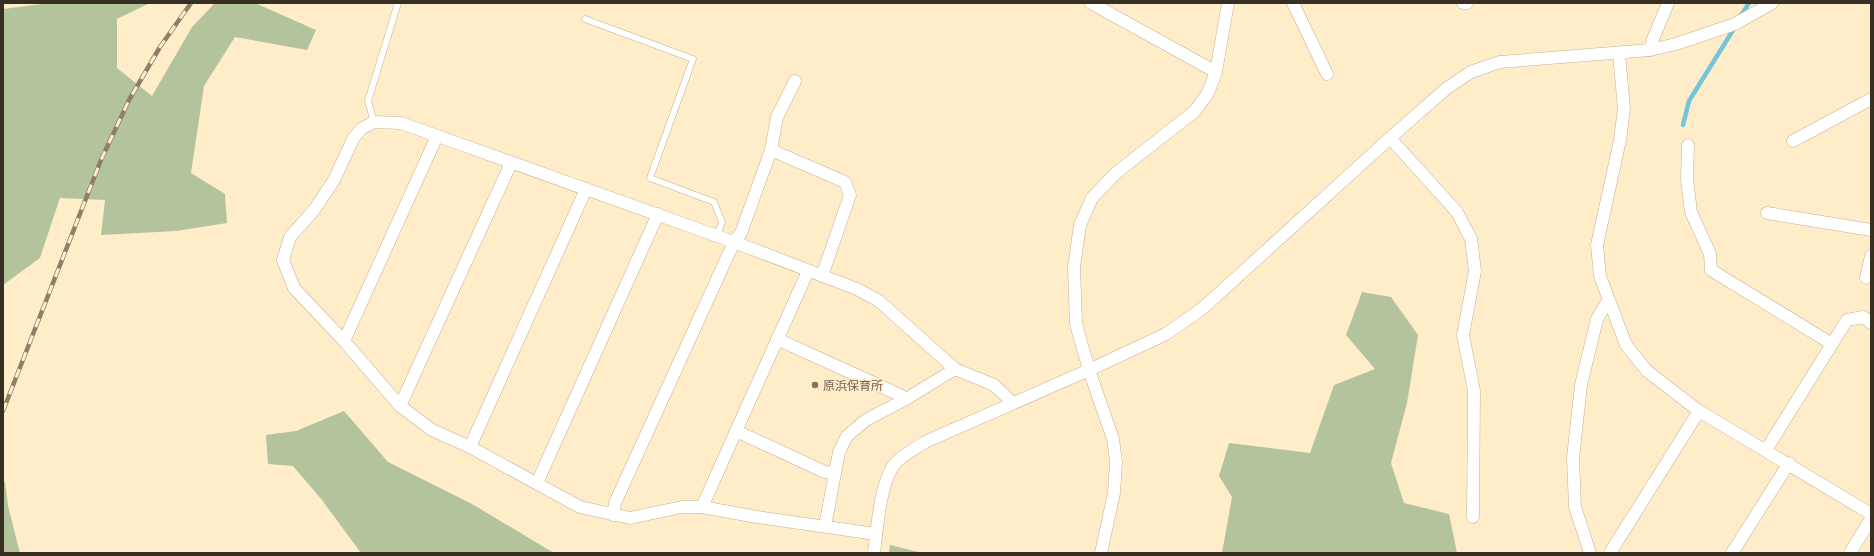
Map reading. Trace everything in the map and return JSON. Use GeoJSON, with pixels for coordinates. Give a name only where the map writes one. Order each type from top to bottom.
{"type":"FeatureCollection","features":[{"type":"Feature","properties":{"kind":"street"},"geometry":{"type":"LineString","coordinates":[[1091,3],[1216,72]]}},
{"type":"Feature","properties":{"kind":"street"},"geometry":{"type":"LineString","coordinates":[[1102,553],[1114,493],[1116,462],[1113,439],[1089,370],[1076,324],[1074,267],[1080,225],[1092,198],[1116,173],[1195,111],[1208,93],[1216,72],[1228,3]]}},
{"type":"Feature","properties":{"kind":"street"},"geometry":{"type":"LineString","coordinates":[[1292,3],[1327,74]]}},
{"type":"Feature","properties":{"kind":"street"},"geometry":{"type":"LineString","coordinates":[[1650,50],[1668,3]]}},
{"type":"Feature","properties":{"kind":"street"},"geometry":{"type":"LineString","coordinates":[[874,553],[885,484],[893,465],[907,453],[925,442],[1089,370],[1166,334],[1203,308],[1390,138],[1447,88],[1471,72],[1500,62],[1553,57],[1619,54],[1650,50],[1676,44],[1735,24],[1772,3]]}},
{"type":"Feature","properties":{"kind":"street"},"geometry":{"type":"LineString","coordinates":[[1619,54],[1624,108],[1620,140],[1597,246],[1600,276],[1608,301],[1626,345],[1647,371],[1700,411],[1789,463],[1871,514]]}},
{"type":"Feature","properties":{"kind":"street"},"geometry":{"type":"LineString","coordinates":[[613,515],[615,503],[734,242],[741,234],[771,150],[777,117],[795,81]]}},
{"type":"Feature","properties":{"kind":"street"},"geometry":{"type":"LineString","coordinates":[[1792,141],[1871,99]]}},
{"type":"Feature","properties":{"kind":"street"},"geometry":{"type":"LineString","coordinates":[[876,534],[758,517],[702,507],[682,507],[630,518],[580,507],[470,447],[432,430],[400,406],[344,341],[294,288],[283,260],[290,237],[314,210],[334,180],[353,139],[361,129],[374,122],[401,123],[716,235],[857,289],[879,302],[955,369],[994,385],[1013,403]]}},
{"type":"Feature","properties":{"kind":"street"},"geometry":{"type":"LineString","coordinates":[[344,341],[437,136]]}},
{"type":"Feature","properties":{"kind":"street"},"geometry":{"type":"LineString","coordinates":[[1390,138],[1457,212],[1471,238],[1475,271],[1463,335],[1474,391],[1473,517]]}},
{"type":"Feature","properties":{"kind":"street"},"geometry":{"type":"LineString","coordinates":[[1688,145],[1687,179],[1691,212],[1710,254],[1711,270],[1832,344]]}},
{"type":"Feature","properties":{"kind":"street"},"geometry":{"type":"LineString","coordinates":[[771,150],[845,182],[850,195],[822,276]]}},
{"type":"Feature","properties":{"kind":"street"},"geometry":{"type":"LineString","coordinates":[[400,406],[511,163]]}},
{"type":"Feature","properties":{"kind":"street"},"geometry":{"type":"LineString","coordinates":[[470,447],[586,189]]}},
{"type":"Feature","properties":{"kind":"street"},"geometry":{"type":"LineString","coordinates":[[1767,213],[1871,230]]}},
{"type":"Feature","properties":{"kind":"street"},"geometry":{"type":"LineString","coordinates":[[537,483],[658,214]]}},
{"type":"Feature","properties":{"kind":"street"},"geometry":{"type":"LineString","coordinates":[[1866,278],[1871,256]]}},
{"type":"Feature","properties":{"kind":"street"},"geometry":{"type":"LineString","coordinates":[[702,507],[808,271]]}},
{"type":"Feature","properties":{"kind":"street"},"geometry":{"type":"LineString","coordinates":[[1590,553],[1575,507],[1573,458],[1581,385],[1590,344],[1597,319],[1608,301]]}},
{"type":"Feature","properties":{"kind":"street"},"geometry":{"type":"LineString","coordinates":[[1766,450],[1847,320],[1863,317],[1871,323]]}},
{"type":"Feature","properties":{"kind":"street"},"geometry":{"type":"LineString","coordinates":[[777,339],[906,399]]}},
{"type":"Feature","properties":{"kind":"street"},"geometry":{"type":"LineString","coordinates":[[825,526],[839,452],[847,436],[866,420],[906,399],[955,369]]}},
{"type":"Feature","properties":{"kind":"street"},"geometry":{"type":"LineString","coordinates":[[1610,553],[1700,411]]}},
{"type":"Feature","properties":{"kind":"street"},"geometry":{"type":"LineString","coordinates":[[736,431],[825,472],[835,473]]}},
{"type":"Feature","properties":{"kind":"street"},"geometry":{"type":"LineString","coordinates":[[1732,553],[1789,463]]}},
{"type":"Feature","properties":{"kind":"street"},"geometry":{"type":"LineString","coordinates":[[1850,553],[1871,519]]}},
{"type":"Feature","properties":{"kind":"lane"},"geometry":{"type":"LineString","coordinates":[[374,122],[368,101],[392,18],[398,3]]}},
{"type":"Feature","properties":{"kind":"lane"},"geometry":{"type":"LineString","coordinates":[[584,19],[693,59],[650,178],[714,202],[722,222],[716,235]]}},
{"type":"Feature","properties":{"kind":"green space"},"geometry":{"type":"Polygon","coordinates":[[[50,3],[150,3],[117,19],[117,68],[152,96],[192,27],[215,3],[255,3],[316,30],[307,50],[235,37],[204,86],[191,173],[225,194],[227,223],[176,231],[101,235],[105,200],[60,198],[40,258],[3,285],[3,9],[50,3]]]}},
{"type":"Feature","properties":{"kind":"green space"},"geometry":{"type":"Polygon","coordinates":[[[1362,292],[1391,297],[1418,335],[1407,403],[1391,463],[1404,503],[1449,514],[1457,553],[1222,553],[1232,497],[1219,476],[1229,443],[1310,453],[1334,385],[1375,369],[1346,335],[1362,292]]]}},
{"type":"Feature","properties":{"kind":"green space"},"geometry":{"type":"Polygon","coordinates":[[[344,411],[388,462],[472,504],[554,553],[361,553],[322,500],[293,466],[268,464],[266,435],[296,431],[344,411]]]}},
{"type":"Feature","properties":{"kind":"green space"},"geometry":{"type":"Polygon","coordinates":[[[3,481],[5,482],[8,506],[20,553],[3,553],[3,481]]]}},
{"type":"Feature","properties":{"kind":"green space"},"geometry":{"type":"Polygon","coordinates":[[[890,545],[923,553],[889,553],[890,545]]]}},
{"type":"Feature","properties":{"kind":"waterway"},"geometry":{"type":"LineString","coordinates":[[1740,17],[1749,3]]}},
{"type":"Feature","properties":{"kind":"waterway"},"geometry":{"type":"LineString","coordinates":[[1683,125],[1689,101],[1735,27]]}},
{"type":"Feature","properties":{"kind":"railway"},"geometry":{"type":"LineString","coordinates":[[3,411],[101,160],[129,100],[160,47],[191,3]]}},
{"type":"Feature","properties":{"kind":"place","name":"原浜保育所"},"geometry":{"type":"Point","coordinates":[815,385]}}]}
